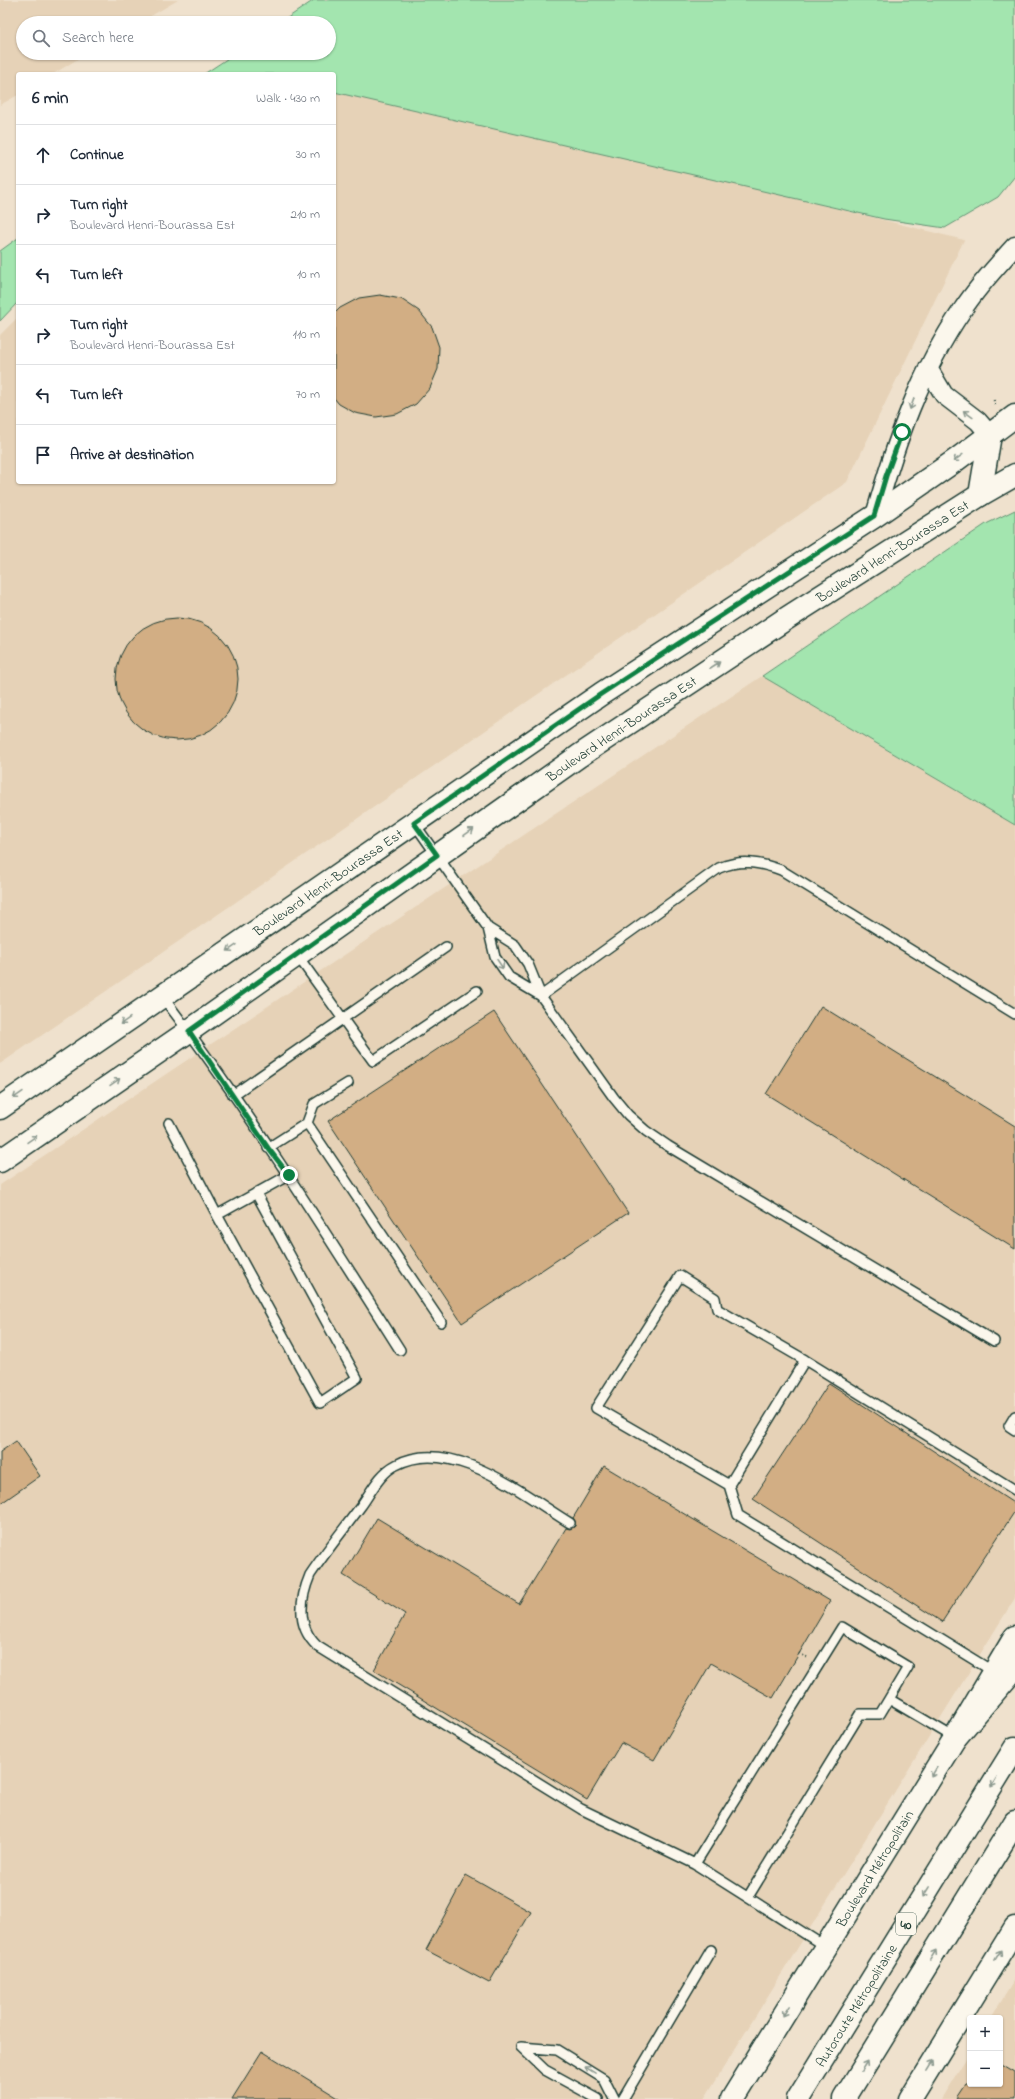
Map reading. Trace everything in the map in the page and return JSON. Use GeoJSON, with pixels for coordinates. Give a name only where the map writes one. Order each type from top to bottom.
{"type":"FeatureCollection","features":[{"type":"Feature","properties":{"kind":"main road","name":"Boulevard Henri-Bourassa Est"},"geometry":{"type":"LineString","coordinates":[[0,1108],[601,694],[874,516],[1015,416]]}},
{"type":"Feature","properties":{"kind":"main road"},"geometry":{"type":"LineString","coordinates":[[980,495],[990,435]]}},
{"type":"Feature","properties":{"kind":"main road","name":"Boulevard Henri-Bourassa Est"},"geometry":{"type":"LineString","coordinates":[[0,1161],[189,1031],[437,855],[646,711],[980,495],[1015,475]]}},
{"type":"Feature","properties":{"kind":"main road"},"geometry":{"type":"LineString","coordinates":[[1005,1670],[1015,1637]]}},
{"type":"Feature","properties":{"kind":"main road","name":"Boulevard Métropolitain"},"geometry":{"type":"LineString","coordinates":[[732,2099],[955,1738],[1005,1670]]}},
{"type":"Feature","properties":{"kind":"main road","name":"Autoroute Métropolitaine"},"geometry":{"type":"LineString","coordinates":[[798,2099],[1015,1748]]}},
{"type":"Feature","properties":{"kind":"main road"},"geometry":{"type":"LineString","coordinates":[[844,2099],[1015,1822]]}},
{"type":"Feature","properties":{"kind":"main road"},"geometry":{"type":"LineString","coordinates":[[910,2099],[1015,1928]]}},
{"type":"Feature","properties":{"kind":"street"},"geometry":{"type":"LineString","coordinates":[[874,516],[886,476],[915,397],[928,368],[949,330],[970,298],[1015,246]]}},
{"type":"Feature","properties":{"kind":"street"},"geometry":{"type":"LineString","coordinates":[[928,368],[944,396],[978,421],[990,435]]}},
{"type":"Feature","properties":{"kind":"lane"},"geometry":{"type":"LineString","coordinates":[[414,823],[488,928],[495,957],[509,976],[541,996]]}},
{"type":"Feature","properties":{"kind":"lane"},"geometry":{"type":"LineString","coordinates":[[541,996],[719,868],[730,864],[748,861],[764,864],[780,870],[1015,1014]]}},
{"type":"Feature","properties":{"kind":"lane"},"geometry":{"type":"LineString","coordinates":[[488,928],[515,945],[528,964],[541,996],[614,1098],[646,1131],[994,1341]]}},
{"type":"Feature","properties":{"kind":"lane"},"geometry":{"type":"LineString","coordinates":[[233,1095],[446,947]]}},
{"type":"Feature","properties":{"kind":"lane"},"geometry":{"type":"LineString","coordinates":[[296,954],[373,1061],[477,991]]}},
{"type":"Feature","properties":{"kind":"lane"},"geometry":{"type":"LineString","coordinates":[[162,996],[189,1031],[268,1148],[289,1175],[400,1350]]}},
{"type":"Feature","properties":{"kind":"lane"},"geometry":{"type":"LineString","coordinates":[[268,1148],[307,1123],[314,1104],[348,1083]]}},
{"type":"Feature","properties":{"kind":"lane"},"geometry":{"type":"LineString","coordinates":[[169,1123],[217,1215],[320,1403],[357,1378],[256,1193]]}},
{"type":"Feature","properties":{"kind":"lane"},"geometry":{"type":"LineString","coordinates":[[307,1123],[441,1322]]}},
{"type":"Feature","properties":{"kind":"lane"},"geometry":{"type":"LineString","coordinates":[[217,1215],[289,1175]]}},
{"type":"Feature","properties":{"kind":"lane"},"geometry":{"type":"LineString","coordinates":[[1005,1670],[738,1515],[729,1485],[596,1408],[680,1276],[715,1298],[717,1309],[805,1360],[1015,1490]]}},
{"type":"Feature","properties":{"kind":"lane"},"geometry":{"type":"LineString","coordinates":[[729,1485],[805,1360]]}},
{"type":"Feature","properties":{"kind":"lane"},"geometry":{"type":"LineString","coordinates":[[1015,1416],[1009,1426],[1015,1430]]}},
{"type":"Feature","properties":{"kind":"lane"},"geometry":{"type":"LineString","coordinates":[[570,1523],[497,1478],[464,1463],[433,1456],[418,1457],[396,1465],[378,1481],[310,1574],[303,1597],[302,1622],[305,1632],[316,1646],[581,1809],[695,1864],[826,1947]]}},
{"type":"Feature","properties":{"kind":"lane"},"geometry":{"type":"LineString","coordinates":[[695,1864],[842,1627],[908,1667],[880,1714],[860,1714],[748,1897]]}},
{"type":"Feature","properties":{"kind":"lane"},"geometry":{"type":"LineString","coordinates":[[889,1699],[955,1738]]}},
{"type":"Feature","properties":{"kind":"lane"},"geometry":{"type":"LineString","coordinates":[[623,2099],[711,1950]]}},
{"type":"Feature","properties":{"kind":"lane"},"geometry":{"type":"LineString","coordinates":[[598,2099],[588,2097],[545,2070],[521,2047],[558,2050],[604,2078],[614,2099]]}},
{"type":"Feature","properties":{"kind":"shaded area"},"geometry":{"type":"Polygon","coordinates":[[[0,0],[178,0],[151,16],[16,16],[16,60],[76,60],[56,72],[16,72],[16,96],[0,105],[0,0]]]}},
{"type":"Feature","properties":{"kind":"shaded area"},"geometry":{"type":"Polygon","coordinates":[[[336,84],[964,240],[847,482],[0,1064],[0,335],[16,319],[16,484],[336,484],[336,84]]]}},
{"type":"Feature","properties":{"kind":"shaded area"},"geometry":{"type":"Polygon","coordinates":[[[762,676],[1015,825],[1015,1598],[704,2099],[0,2099],[0,1185],[762,676]]]}},
{"type":"Feature","properties":{"kind":"shaded area"},"geometry":{"type":"Polygon","coordinates":[[[1015,1979],[1015,2099],[941,2099],[967,2057],[967,2087],[1003,2087],[1003,2015],[993,2015],[1015,1979]]]}},
{"type":"Feature","properties":{"kind":"green space"},"geometry":{"type":"Polygon","coordinates":[[[314,0],[1015,0],[1015,176],[998,197],[945,228],[884,219],[336,92],[336,72],[207,72],[225,60],[336,60],[336,16],[290,16],[314,0]]]}},
{"type":"Feature","properties":{"kind":"green space"},"geometry":{"type":"Polygon","coordinates":[[[16,239],[16,304],[0,321],[0,251],[16,239]]]}},
{"type":"Feature","properties":{"kind":"green space"},"geometry":{"type":"Polygon","coordinates":[[[1015,510],[1015,825],[762,676],[986,524],[1015,510]]]}},
{"type":"Feature","properties":{"kind":"building"},"geometry":{"type":"Polygon","coordinates":[[[380,295],[401,299],[419,311],[432,327],[439,347],[438,369],[430,388],[416,404],[397,414],[376,417],[355,413],[339,404],[336,400],[336,312],[340,308],[359,298],[380,295]]]}},
{"type":"Feature","properties":{"kind":"building"},"geometry":{"type":"Polygon","coordinates":[[[177,618],[189,619],[200,623],[211,628],[220,636],[228,645],[233,656],[237,667],[237,691],[233,702],[228,713],[220,722],[211,730],[200,735],[189,739],[177,740],[165,739],[154,735],[143,730],[134,722],[126,713],[121,702],[117,691],[116,679],[117,667],[121,656],[126,645],[134,636],[143,628],[154,623],[165,619],[177,618]]]}},
{"type":"Feature","properties":{"kind":"building"},"geometry":{"type":"Polygon","coordinates":[[[821,1006],[1015,1126],[1015,1249],[766,1094],[821,1006]]]}},
{"type":"Feature","properties":{"kind":"building"},"geometry":{"type":"Polygon","coordinates":[[[494,1012],[628,1213],[462,1323],[328,1121],[494,1012]]]}},
{"type":"Feature","properties":{"kind":"building"},"geometry":{"type":"Polygon","coordinates":[[[829,1383],[1015,1504],[1015,1511],[942,1622],[753,1499],[829,1383]]]}},
{"type":"Feature","properties":{"kind":"building"},"geometry":{"type":"Polygon","coordinates":[[[16,1441],[40,1476],[0,1504],[0,1452],[16,1441]]]}},
{"type":"Feature","properties":{"kind":"building"},"geometry":{"type":"Polygon","coordinates":[[[604,1466],[830,1601],[773,1698],[711,1663],[654,1760],[621,1743],[587,1800],[374,1670],[405,1614],[343,1575],[377,1518],[519,1604],[566,1528],[570,1529],[575,1526],[575,1521],[573,1518],[604,1466]]]}},
{"type":"Feature","properties":{"kind":"building"},"geometry":{"type":"Polygon","coordinates":[[[466,1875],[531,1912],[489,1983],[426,1950],[466,1875]]]}},
{"type":"Feature","properties":{"kind":"building"},"geometry":{"type":"Polygon","coordinates":[[[262,2051],[340,2099],[232,2099],[262,2051]]]}},
{"type":"Feature","properties":{"kind":"building"},"geometry":{"type":"Polygon","coordinates":[[[1003,2066],[1015,2073],[1015,2099],[957,2099],[967,2084],[967,2087],[1003,2087],[1003,2066]]]}},
{"type":"Feature","properties":{"kind":"route"},"geometry":{"type":"LineString","coordinates":[[289,1175],[268,1148],[189,1031],[437,855],[414,823],[601,694],[874,516],[886,476],[902,432]]}}]}
